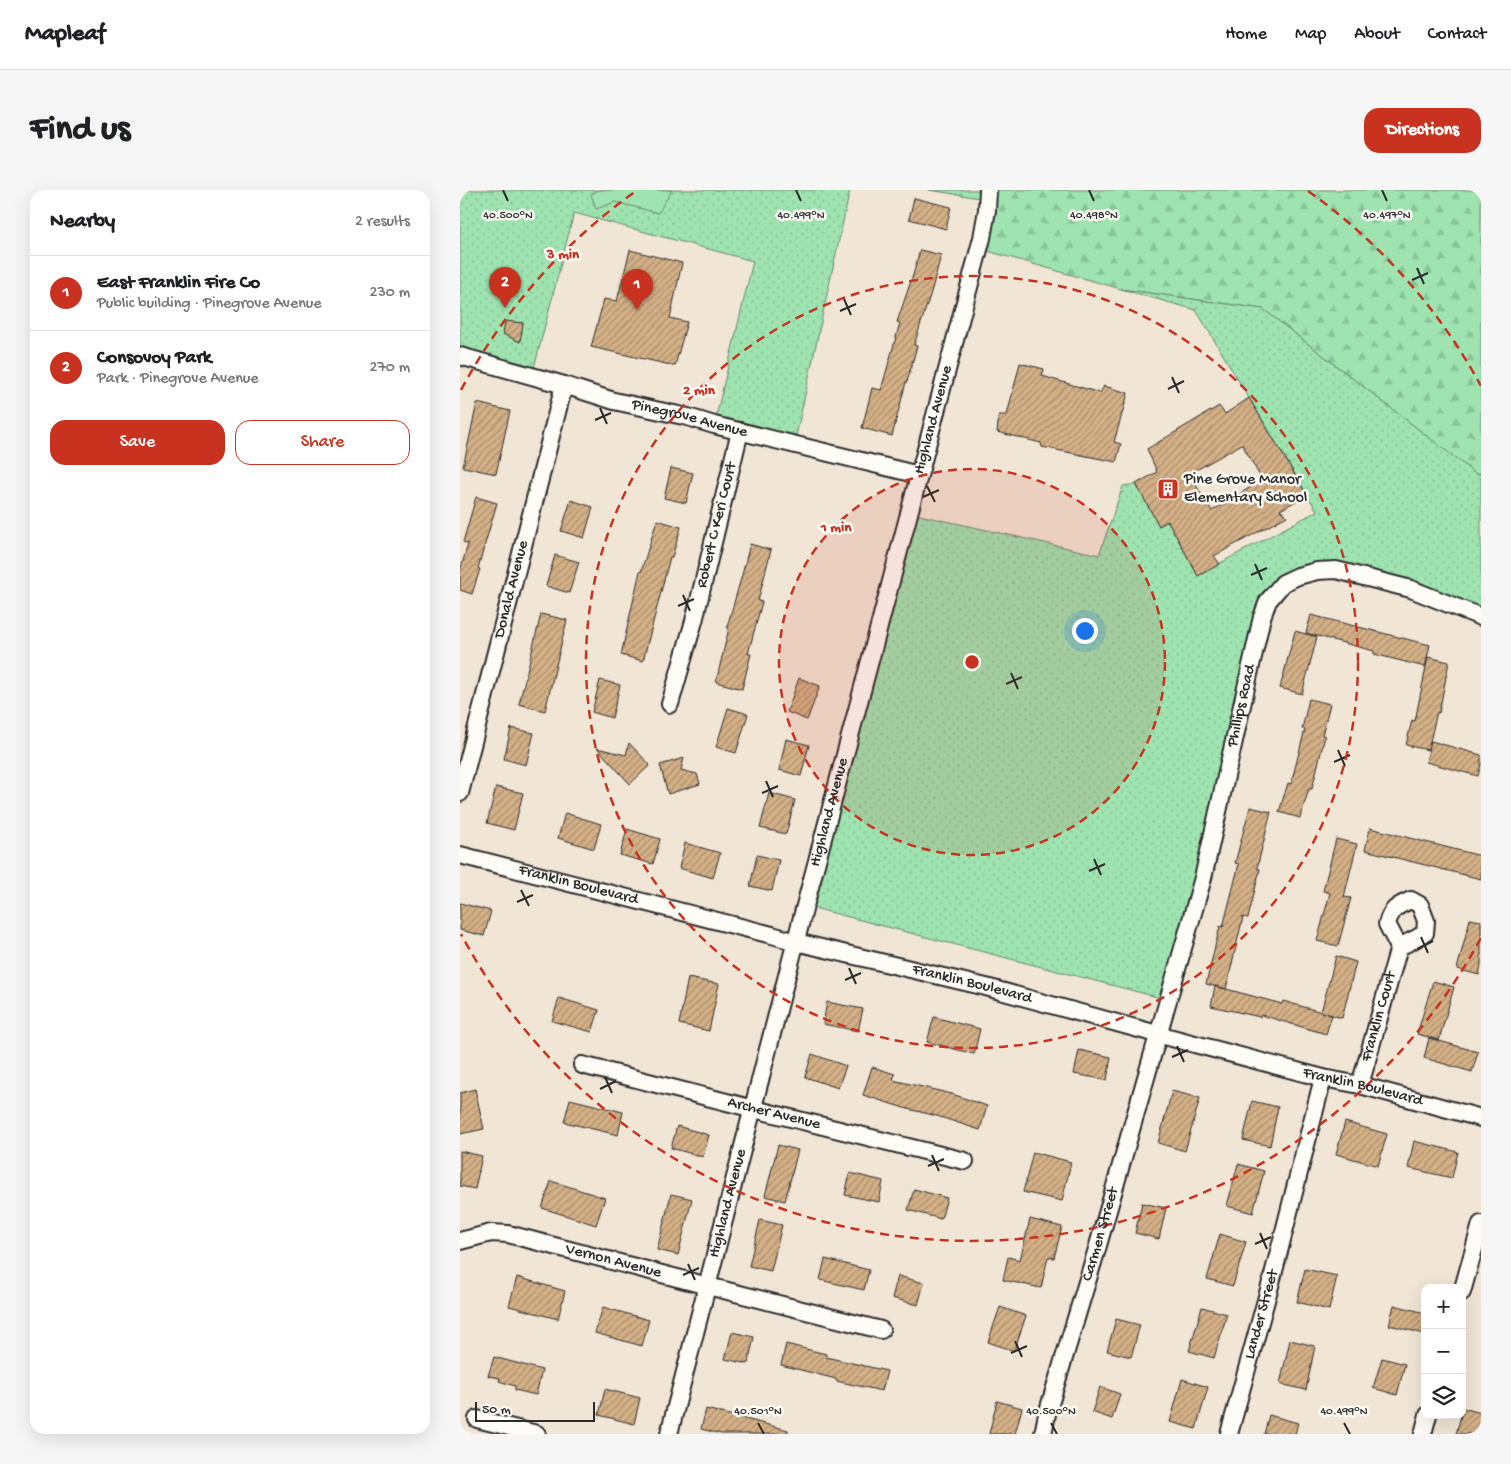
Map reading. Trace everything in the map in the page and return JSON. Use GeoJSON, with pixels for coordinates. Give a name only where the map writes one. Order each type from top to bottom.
{"type":"FeatureCollection","features":[{"type":"Feature","properties":{"kind":"street","name":"Highland Avenue"},"geometry":{"type":"LineString","coordinates":[[669,1434],[796,942],[982,238],[988,190]]}},
{"type":"Feature","properties":{"kind":"street","name":"Pinegrove Avenue"},"geometry":{"type":"LineString","coordinates":[[460,356],[614,401],[688,417],[919,475]]}},
{"type":"Feature","properties":{"kind":"street","name":"Donald Avenue"},"geometry":{"type":"LineString","coordinates":[[460,793],[564,385]]}},
{"type":"Feature","properties":{"kind":"street","name":"Robert C Keri Court"},"geometry":{"type":"LineString","coordinates":[[670,704],[694,621],[740,431]]}},
{"type":"Feature","properties":{"kind":"street","name":"Phillips Road"},"geometry":{"type":"LineString","coordinates":[[1157,1034],[1203,878],[1262,617],[1268,601],[1283,583],[1298,576],[1317,571],[1336,570],[1411,589],[1481,617]]}},
{"type":"Feature","properties":{"kind":"street","name":"Franklin Boulevard"},"geometry":{"type":"LineString","coordinates":[[460,855],[796,942],[986,987],[1323,1078],[1360,1085],[1481,1118]]}},
{"type":"Feature","properties":{"kind":"street","name":"Franklin Court"},"geometry":{"type":"LineString","coordinates":[[1360,1085],[1399,947]]}},
{"type":"Feature","properties":{"kind":"street","name":"Carmen Street"},"geometry":{"type":"LineString","coordinates":[[1043,1434],[1047,1414],[1157,1034]]}},
{"type":"Feature","properties":{"kind":"street","name":"Archer Avenue"},"geometry":{"type":"LineString","coordinates":[[582,1065],[965,1161]]}},
{"type":"Feature","properties":{"kind":"street","name":"Lander Street"},"geometry":{"type":"LineString","coordinates":[[1229,1434],[1323,1078]]}},
{"type":"Feature","properties":{"kind":"street"},"geometry":{"type":"LineString","coordinates":[[1464,1284],[1481,1224]]}},
{"type":"Feature","properties":{"kind":"street","name":"Vernon Avenue"},"geometry":{"type":"LineString","coordinates":[[460,1241],[491,1233],[508,1234],[881,1330]]}},
{"type":"Feature","properties":{"kind":"street"},"geometry":{"type":"LineString","coordinates":[[477,1419],[537,1434]]}},
{"type":"Feature","properties":{"kind":"street"},"geometry":{"type":"LineString","coordinates":[[1422,1434],[1427,1419]]}},
{"type":"Feature","properties":{"kind":"green space"},"geometry":{"type":"Polygon","coordinates":[[[460,190],[850,190],[794,445],[714,425],[753,261],[574,213],[532,376],[460,356],[460,190]]]}},
{"type":"Feature","properties":{"kind":"green space"},"geometry":{"type":"Polygon","coordinates":[[[599,190],[671,190],[671,192],[658,213],[615,202],[596,209],[591,194],[599,190]]]}},
{"type":"Feature","properties":{"kind":"green space"},"geometry":{"type":"Polygon","coordinates":[[[929,190],[1481,190],[1481,474],[1476,474],[1263,309],[1121,289],[977,248],[986,199],[929,190]]]}},
{"type":"Feature","properties":{"kind":"green space"},"geometry":{"type":"Polygon","coordinates":[[[1121,289],[1263,309],[1476,474],[1481,474],[1481,609],[1347,563],[1280,588],[1165,999],[810,907],[910,513],[1099,555],[1123,486],[1136,484],[1159,525],[1168,521],[1198,575],[1317,511],[1196,310],[1121,289]]]}},
{"type":"Feature","properties":{"kind":"building"},"geometry":{"type":"Polygon","coordinates":[[[914,198],[951,207],[946,229],[909,219],[914,198]]]}},
{"type":"Feature","properties":{"kind":"building"},"geometry":{"type":"Polygon","coordinates":[[[630,250],[682,263],[670,318],[687,322],[675,366],[591,347],[604,299],[617,301],[630,250]]]}},
{"type":"Feature","properties":{"kind":"building"},"geometry":{"type":"Polygon","coordinates":[[[920,250],[941,255],[914,345],[917,346],[892,436],[862,428],[872,388],[881,390],[900,323],[897,322],[920,250]]]}},
{"type":"Feature","properties":{"kind":"building"},"geometry":{"type":"Polygon","coordinates":[[[505,321],[523,323],[520,342],[503,334],[505,321]]]}},
{"type":"Feature","properties":{"kind":"building"},"geometry":{"type":"Polygon","coordinates":[[[1020,363],[1044,369],[1042,376],[1100,393],[1104,386],[1128,393],[1114,442],[1121,444],[1116,462],[1042,447],[1041,443],[997,432],[999,415],[1007,415],[1020,363]]]}},
{"type":"Feature","properties":{"kind":"building","name":"Pine Grove Manor Elementary School"},"geometry":{"type":"Polygon","coordinates":[[[1249,398],[1307,495],[1280,510],[1287,516],[1214,556],[1220,564],[1198,576],[1168,521],[1159,526],[1136,484],[1157,472],[1147,449],[1219,406],[1225,414],[1249,398]],[[1242,444],[1189,474],[1212,511],[1262,480],[1242,444]]]}},
{"type":"Feature","properties":{"kind":"building"},"geometry":{"type":"Polygon","coordinates":[[[477,403],[510,411],[496,474],[463,467],[477,403]]]}},
{"type":"Feature","properties":{"kind":"building"},"geometry":{"type":"Polygon","coordinates":[[[671,468],[693,473],[686,503],[664,498],[671,468]]]}},
{"type":"Feature","properties":{"kind":"building"},"geometry":{"type":"Polygon","coordinates":[[[476,497],[497,503],[472,594],[460,590],[460,571],[468,544],[463,542],[476,497]]]}},
{"type":"Feature","properties":{"kind":"building"},"geometry":{"type":"Polygon","coordinates":[[[571,500],[593,507],[584,538],[561,531],[571,500]]]}},
{"type":"Feature","properties":{"kind":"building"},"geometry":{"type":"Polygon","coordinates":[[[657,520],[681,527],[672,557],[670,557],[643,661],[621,655],[640,571],[657,520]]]}},
{"type":"Feature","properties":{"kind":"building"},"geometry":{"type":"Polygon","coordinates":[[[750,544],[771,550],[758,601],[762,602],[748,654],[751,654],[742,689],[716,682],[729,628],[727,627],[750,544]]]}},
{"type":"Feature","properties":{"kind":"building"},"geometry":{"type":"Polygon","coordinates":[[[555,555],[579,562],[569,593],[546,586],[555,555]]]}},
{"type":"Feature","properties":{"kind":"building"},"geometry":{"type":"Polygon","coordinates":[[[541,614],[567,620],[545,711],[519,704],[541,614]]]}},
{"type":"Feature","properties":{"kind":"building"},"geometry":{"type":"Polygon","coordinates":[[[1311,615],[1430,645],[1425,667],[1374,654],[1374,651],[1306,633],[1311,615]]]}},
{"type":"Feature","properties":{"kind":"building"},"geometry":{"type":"Polygon","coordinates":[[[1295,631],[1317,637],[1302,694],[1280,688],[1295,631]]]}},
{"type":"Feature","properties":{"kind":"building"},"geometry":{"type":"Polygon","coordinates":[[[1428,657],[1449,662],[1439,713],[1437,712],[1428,750],[1406,745],[1412,720],[1415,721],[1428,657]]]}},
{"type":"Feature","properties":{"kind":"building"},"geometry":{"type":"Polygon","coordinates":[[[799,678],[820,686],[807,720],[787,712],[799,678]]]}},
{"type":"Feature","properties":{"kind":"building"},"geometry":{"type":"Polygon","coordinates":[[[600,680],[620,685],[612,718],[592,712],[600,680]]]}},
{"type":"Feature","properties":{"kind":"building"},"geometry":{"type":"Polygon","coordinates":[[[1309,699],[1330,704],[1322,735],[1325,736],[1312,789],[1309,789],[1300,818],[1279,812],[1288,783],[1291,784],[1305,729],[1302,729],[1309,699]]]}},
{"type":"Feature","properties":{"kind":"building"},"geometry":{"type":"Polygon","coordinates":[[[728,708],[748,714],[736,753],[716,747],[728,708]]]}},
{"type":"Feature","properties":{"kind":"building"},"geometry":{"type":"Polygon","coordinates":[[[511,728],[534,733],[526,765],[504,759],[511,728]]]}},
{"type":"Feature","properties":{"kind":"building"},"geometry":{"type":"Polygon","coordinates":[[[786,739],[809,745],[801,776],[779,770],[786,739]]]}},
{"type":"Feature","properties":{"kind":"building"},"geometry":{"type":"Polygon","coordinates":[[[1431,741],[1481,755],[1478,776],[1426,762],[1431,741]]]}},
{"type":"Feature","properties":{"kind":"building"},"geometry":{"type":"Polygon","coordinates":[[[629,743],[650,765],[630,784],[597,748],[626,755],[629,743]]]}},
{"type":"Feature","properties":{"kind":"building"},"geometry":{"type":"Polygon","coordinates":[[[684,758],[681,770],[697,774],[700,784],[668,794],[660,765],[684,758]]]}},
{"type":"Feature","properties":{"kind":"building"},"geometry":{"type":"Polygon","coordinates":[[[496,787],[523,793],[514,830],[487,823],[496,787]]]}},
{"type":"Feature","properties":{"kind":"building"},"geometry":{"type":"Polygon","coordinates":[[[769,793],[795,800],[786,834],[760,828],[769,793]]]}},
{"type":"Feature","properties":{"kind":"building"},"geometry":{"type":"Polygon","coordinates":[[[1250,807],[1271,812],[1257,868],[1260,869],[1248,918],[1243,917],[1226,989],[1206,984],[1220,926],[1223,927],[1239,864],[1235,863],[1250,807]]]}},
{"type":"Feature","properties":{"kind":"building"},"geometry":{"type":"Polygon","coordinates":[[[565,813],[601,824],[594,849],[558,838],[565,813]]]}},
{"type":"Feature","properties":{"kind":"building"},"geometry":{"type":"Polygon","coordinates":[[[1370,828],[1481,856],[1481,879],[1365,850],[1370,828]]]}},
{"type":"Feature","properties":{"kind":"building"},"geometry":{"type":"Polygon","coordinates":[[[627,829],[660,839],[653,864],[620,855],[627,829]]]}},
{"type":"Feature","properties":{"kind":"building"},"geometry":{"type":"Polygon","coordinates":[[[1336,839],[1357,844],[1344,897],[1351,898],[1338,946],[1317,941],[1330,893],[1323,891],[1336,839]]]}},
{"type":"Feature","properties":{"kind":"building"},"geometry":{"type":"Polygon","coordinates":[[[685,843],[720,853],[713,878],[679,868],[685,843]]]}},
{"type":"Feature","properties":{"kind":"building"},"geometry":{"type":"Polygon","coordinates":[[[757,855],[779,860],[772,891],[750,886],[757,855]]]}},
{"type":"Feature","properties":{"kind":"building"},"geometry":{"type":"Polygon","coordinates":[[[460,903],[491,911],[484,936],[460,930],[460,903]]]}},
{"type":"Feature","properties":{"kind":"building"},"geometry":{"type":"Polygon","coordinates":[[[1470,919],[1481,921],[1481,965],[1479,975],[1457,969],[1470,919]]]}},
{"type":"Feature","properties":{"kind":"building"},"geometry":{"type":"Polygon","coordinates":[[[1336,956],[1356,962],[1342,1018],[1321,1012],[1336,956]]]}},
{"type":"Feature","properties":{"kind":"building"},"geometry":{"type":"Polygon","coordinates":[[[688,978],[719,984],[709,1031],[679,1024],[688,978]]]}},
{"type":"Feature","properties":{"kind":"building"},"geometry":{"type":"Polygon","coordinates":[[[1433,981],[1454,987],[1439,1040],[1417,1034],[1433,981]]]}},
{"type":"Feature","properties":{"kind":"building"},"geometry":{"type":"Polygon","coordinates":[[[1215,986],[1282,1004],[1283,1001],[1332,1015],[1326,1034],[1261,1015],[1260,1017],[1211,1006],[1215,986]]]}},
{"type":"Feature","properties":{"kind":"building"},"geometry":{"type":"Polygon","coordinates":[[[559,998],[599,1010],[592,1032],[552,1021],[559,998]]]}},
{"type":"Feature","properties":{"kind":"building"},"geometry":{"type":"Polygon","coordinates":[[[827,1002],[863,1009],[858,1031],[823,1024],[827,1002]]]}},
{"type":"Feature","properties":{"kind":"building"},"geometry":{"type":"Polygon","coordinates":[[[934,1017],[980,1029],[974,1054],[927,1042],[934,1017]]]}},
{"type":"Feature","properties":{"kind":"building"},"geometry":{"type":"Polygon","coordinates":[[[1429,1038],[1478,1052],[1472,1072],[1424,1058],[1429,1038]]]}},
{"type":"Feature","properties":{"kind":"building"},"geometry":{"type":"Polygon","coordinates":[[[1079,1050],[1111,1057],[1107,1080],[1074,1074],[1079,1050]]]}},
{"type":"Feature","properties":{"kind":"building"},"geometry":{"type":"Polygon","coordinates":[[[812,1054],[846,1066],[838,1088],[805,1077],[812,1054]]]}},
{"type":"Feature","properties":{"kind":"building"},"geometry":{"type":"Polygon","coordinates":[[[872,1067],[895,1074],[893,1080],[952,1094],[987,1106],[980,1130],[863,1095],[872,1067]]]}},
{"type":"Feature","properties":{"kind":"building"},"geometry":{"type":"Polygon","coordinates":[[[475,1089],[484,1129],[460,1134],[460,1093],[475,1089]]]}},
{"type":"Feature","properties":{"kind":"building"},"geometry":{"type":"Polygon","coordinates":[[[1172,1091],[1200,1098],[1185,1151],[1158,1143],[1172,1091]]]}},
{"type":"Feature","properties":{"kind":"building"},"geometry":{"type":"Polygon","coordinates":[[[570,1099],[623,1112],[618,1135],[564,1122],[570,1099]]]}},
{"type":"Feature","properties":{"kind":"building"},"geometry":{"type":"Polygon","coordinates":[[[1252,1101],[1278,1107],[1270,1146],[1243,1140],[1252,1101]]]}},
{"type":"Feature","properties":{"kind":"building"},"geometry":{"type":"Polygon","coordinates":[[[1345,1122],[1387,1134],[1378,1166],[1336,1154],[1345,1122]]]}},
{"type":"Feature","properties":{"kind":"building"},"geometry":{"type":"Polygon","coordinates":[[[677,1126],[709,1135],[703,1157],[671,1148],[677,1126]]]}},
{"type":"Feature","properties":{"kind":"building"},"geometry":{"type":"Polygon","coordinates":[[[1414,1141],[1458,1152],[1452,1178],[1408,1168],[1414,1141]]]}},
{"type":"Feature","properties":{"kind":"building"},"geometry":{"type":"Polygon","coordinates":[[[778,1145],[798,1150],[785,1201],[765,1196],[778,1145]]]}},
{"type":"Feature","properties":{"kind":"building"},"geometry":{"type":"Polygon","coordinates":[[[460,1151],[482,1156],[475,1189],[460,1186],[460,1151]]]}},
{"type":"Feature","properties":{"kind":"building"},"geometry":{"type":"Polygon","coordinates":[[[1033,1152],[1071,1162],[1062,1201],[1023,1192],[1033,1152]]]}},
{"type":"Feature","properties":{"kind":"building"},"geometry":{"type":"Polygon","coordinates":[[[1238,1164],[1264,1171],[1253,1213],[1227,1206],[1238,1164]]]}},
{"type":"Feature","properties":{"kind":"building"},"geometry":{"type":"Polygon","coordinates":[[[850,1173],[883,1181],[879,1202],[845,1195],[850,1173]]]}},
{"type":"Feature","properties":{"kind":"building"},"geometry":{"type":"Polygon","coordinates":[[[551,1181],[605,1198],[596,1225],[542,1208],[551,1181]]]}},
{"type":"Feature","properties":{"kind":"building"},"geometry":{"type":"Polygon","coordinates":[[[914,1189],[947,1198],[941,1219],[908,1210],[914,1189]]]}},
{"type":"Feature","properties":{"kind":"building"},"geometry":{"type":"Polygon","coordinates":[[[671,1194],[692,1199],[678,1255],[657,1250],[671,1194]]]}},
{"type":"Feature","properties":{"kind":"building"},"geometry":{"type":"Polygon","coordinates":[[[1142,1203],[1166,1208],[1159,1239],[1135,1233],[1142,1203]]]}},
{"type":"Feature","properties":{"kind":"building"},"geometry":{"type":"Polygon","coordinates":[[[1030,1219],[1062,1227],[1054,1258],[1048,1257],[1041,1288],[1003,1280],[1008,1257],[1020,1260],[1030,1219]]]}},
{"type":"Feature","properties":{"kind":"building"},"geometry":{"type":"Polygon","coordinates":[[[760,1220],[782,1225],[771,1271],[749,1266],[760,1220]]]}},
{"type":"Feature","properties":{"kind":"building"},"geometry":{"type":"Polygon","coordinates":[[[1220,1234],[1246,1242],[1233,1286],[1207,1279],[1220,1234]]]}},
{"type":"Feature","properties":{"kind":"building"},"geometry":{"type":"Polygon","coordinates":[[[825,1259],[869,1270],[864,1290],[820,1280],[825,1259]]]}},
{"type":"Feature","properties":{"kind":"building"},"geometry":{"type":"Polygon","coordinates":[[[1305,1269],[1337,1276],[1329,1310],[1297,1302],[1305,1269]]]}},
{"type":"Feature","properties":{"kind":"building"},"geometry":{"type":"Polygon","coordinates":[[[898,1276],[924,1283],[918,1305],[892,1298],[898,1276]]]}},
{"type":"Feature","properties":{"kind":"building"},"geometry":{"type":"Polygon","coordinates":[[[517,1277],[565,1291],[558,1319],[509,1306],[517,1277]]]}},
{"type":"Feature","properties":{"kind":"building"},"geometry":{"type":"Polygon","coordinates":[[[1394,1305],[1421,1312],[1421,1333],[1389,1325],[1394,1305]]]}},
{"type":"Feature","properties":{"kind":"building"},"geometry":{"type":"Polygon","coordinates":[[[603,1307],[649,1320],[642,1346],[595,1333],[603,1307]]]}},
{"type":"Feature","properties":{"kind":"building"},"geometry":{"type":"Polygon","coordinates":[[[1000,1307],[1026,1316],[1014,1351],[988,1342],[1000,1307]]]}},
{"type":"Feature","properties":{"kind":"building"},"geometry":{"type":"Polygon","coordinates":[[[1202,1307],[1227,1314],[1214,1358],[1189,1351],[1202,1307]]]}},
{"type":"Feature","properties":{"kind":"building"},"geometry":{"type":"Polygon","coordinates":[[[1116,1319],[1140,1325],[1131,1357],[1107,1351],[1116,1319]]]}},
{"type":"Feature","properties":{"kind":"building"},"geometry":{"type":"Polygon","coordinates":[[[732,1332],[754,1337],[748,1364],[725,1359],[732,1332]]]}},
{"type":"Feature","properties":{"kind":"building"},"geometry":{"type":"Polygon","coordinates":[[[1290,1340],[1315,1346],[1306,1390],[1280,1384],[1290,1340]]]}},
{"type":"Feature","properties":{"kind":"building"},"geometry":{"type":"Polygon","coordinates":[[[786,1344],[826,1354],[826,1357],[887,1371],[882,1391],[836,1381],[836,1379],[781,1365],[786,1344]]]}},
{"type":"Feature","properties":{"kind":"building"},"geometry":{"type":"Polygon","coordinates":[[[494,1357],[542,1370],[536,1395],[515,1390],[515,1386],[499,1381],[500,1378],[488,1376],[494,1357]]]}},
{"type":"Feature","properties":{"kind":"building"},"geometry":{"type":"Polygon","coordinates":[[[1382,1358],[1405,1364],[1397,1395],[1373,1388],[1382,1358]]]}},
{"type":"Feature","properties":{"kind":"building"},"geometry":{"type":"Polygon","coordinates":[[[1182,1379],[1208,1387],[1196,1429],[1170,1422],[1182,1379]]]}},
{"type":"Feature","properties":{"kind":"building"},"geometry":{"type":"Polygon","coordinates":[[[1100,1387],[1120,1394],[1112,1419],[1092,1412],[1100,1387]]]}},
{"type":"Feature","properties":{"kind":"building"},"geometry":{"type":"Polygon","coordinates":[[[605,1389],[640,1398],[634,1424],[599,1415],[605,1389]]]}},
{"type":"Feature","properties":{"kind":"building"},"geometry":{"type":"Polygon","coordinates":[[[997,1401],[1022,1408],[1015,1434],[989,1434],[997,1401]]]}},
{"type":"Feature","properties":{"kind":"building"},"geometry":{"type":"Polygon","coordinates":[[[706,1409],[788,1430],[788,1434],[721,1434],[701,1429],[706,1409]]]}},
{"type":"Feature","properties":{"kind":"building"},"geometry":{"type":"Polygon","coordinates":[[[1466,1409],[1481,1413],[1481,1434],[1456,1434],[1460,1419],[1466,1419],[1466,1409]]]}},
{"type":"Feature","properties":{"kind":"building"},"geometry":{"type":"Polygon","coordinates":[[[1269,1415],[1298,1423],[1295,1434],[1264,1434],[1269,1415]]]}},
{"type":"Feature","properties":{"kind":"place","name":"Consovoy Park"},"geometry":{"type":"Point","coordinates":[505,308]}},
{"type":"Feature","properties":{"kind":"place","name":"East Franklin Fire Co"},"geometry":{"type":"Point","coordinates":[637,310]}},
{"type":"Feature","properties":{"kind":"place","name":"Pine Grove Manor Elementary School"},"geometry":{"type":"Point","coordinates":[1168,489]}}]}
